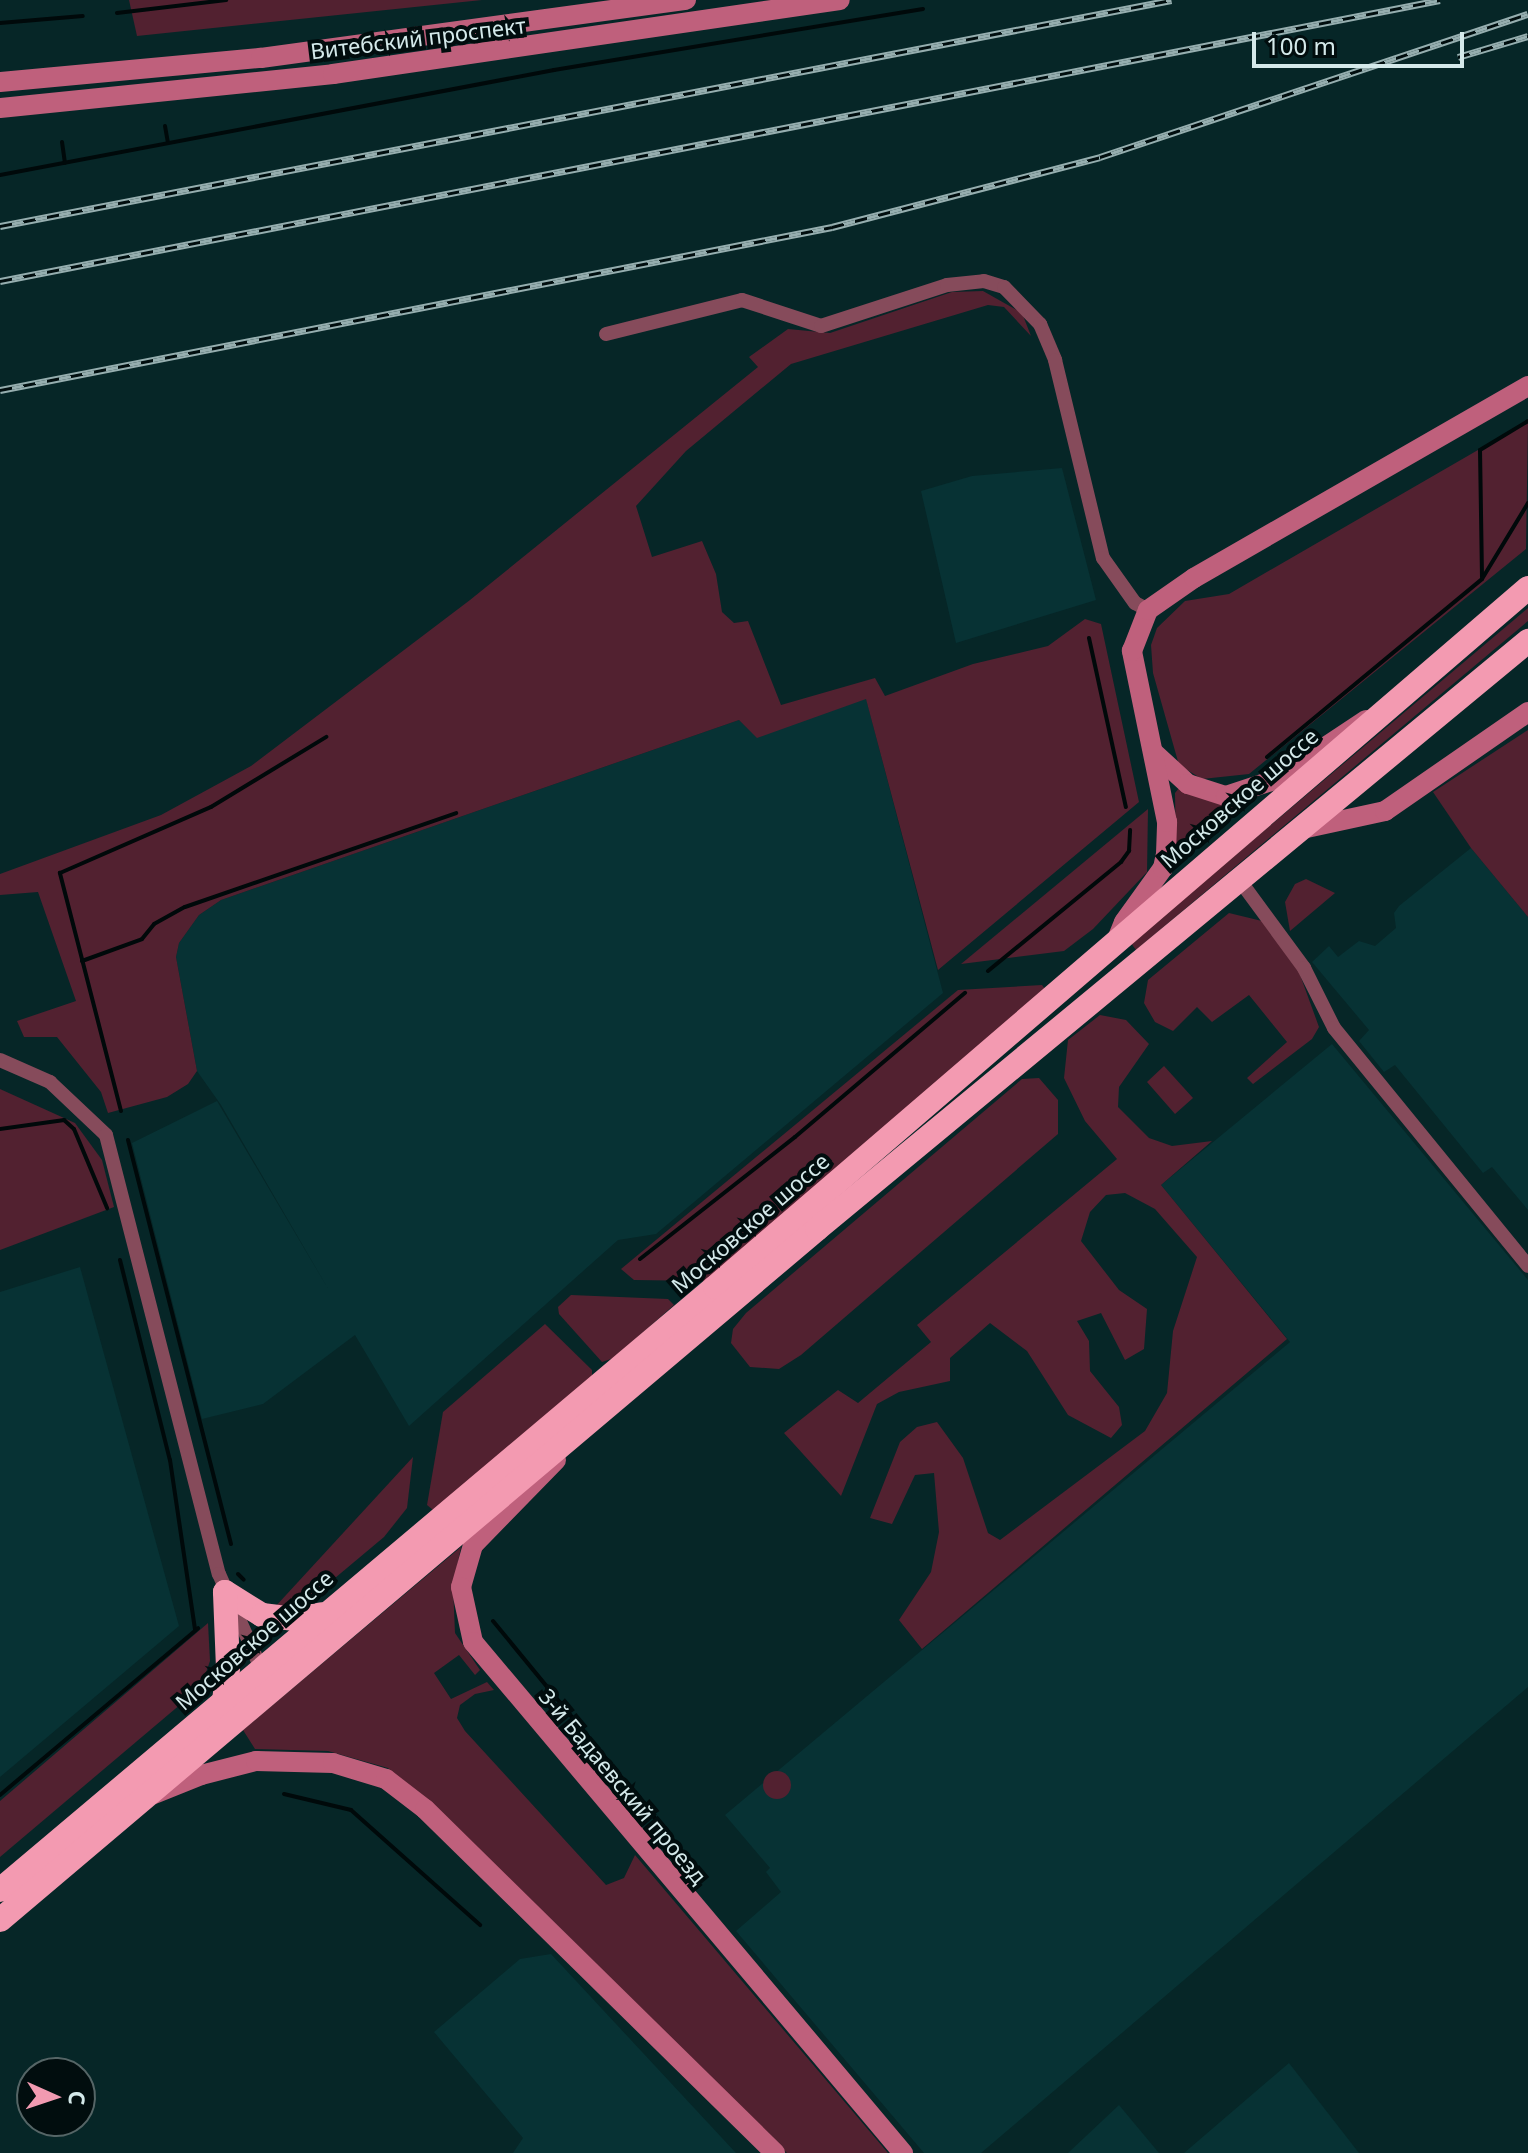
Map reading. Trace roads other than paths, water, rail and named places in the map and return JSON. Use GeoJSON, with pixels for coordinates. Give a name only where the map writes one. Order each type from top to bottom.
{"type":"FeatureCollection","features":[{"type":"Feature","properties":{"kind":"highway","name":"Московское шоссе"},"geometry":{"type":"LineString","coordinates":[[0,1890],[324,1613],[696,1303],[1374,716],[1528,588]]}},
{"type":"Feature","properties":{"kind":"highway"},"geometry":{"type":"LineString","coordinates":[[0,1920],[1238,878],[1528,641]]}},
{"type":"Feature","properties":{"kind":"highway"},"geometry":{"type":"LineString","coordinates":[[225,1592],[262,1615],[297,1619],[324,1613]]}},
{"type":"Feature","properties":{"kind":"highway"},"geometry":{"type":"LineString","coordinates":[[224,1701],[228,1668],[225,1592]]}},
{"type":"Feature","properties":{"kind":"street","name":"Витебский проспект"},"geometry":{"type":"LineString","coordinates":[[0,82],[261,58],[686,0]]}},
{"type":"Feature","properties":{"kind":"street","name":"Витебский проспект"},"geometry":{"type":"LineString","coordinates":[[0,108],[333,74],[840,0]]}},
{"type":"Feature","properties":{"kind":"street"},"geometry":{"type":"LineString","coordinates":[[606,334],[742,300],[821,326],[947,285],[984,281],[1004,287],[1040,324],[1055,360],[1103,558],[1135,603],[1148,610]]}},
{"type":"Feature","properties":{"kind":"street"},"geometry":{"type":"LineString","coordinates":[[1118,937],[1124,922],[1163,868],[1167,822],[1132,651],[1148,610],[1194,578],[1528,386]]}},
{"type":"Feature","properties":{"kind":"street"},"geometry":{"type":"LineString","coordinates":[[1298,830],[1385,811],[1528,712]]}},
{"type":"Feature","properties":{"kind":"street"},"geometry":{"type":"LineString","coordinates":[[1154,753],[1188,784],[1226,796],[1277,779],[1339,733],[1374,716]]}},
{"type":"Feature","properties":{"kind":"street"},"geometry":{"type":"LineString","coordinates":[[1238,878],[1304,968],[1334,1028],[1528,1266]]}},
{"type":"Feature","properties":{"kind":"street"},"geometry":{"type":"LineString","coordinates":[[0,1060],[39,1074],[86,1113],[106,1135],[225,1592],[260,1670],[276,1689]]}},
{"type":"Feature","properties":{"kind":"street","name":"3-й Бадаевский проезд"},"geometry":{"type":"LineString","coordinates":[[579,1434],[473,1545],[461,1587],[465,1626],[487,1661],[903,2153]]}},
{"type":"Feature","properties":{"kind":"street"},"geometry":{"type":"LineString","coordinates":[[146,1798],[236,1764],[307,1760],[360,1769],[407,1793],[775,2153]]}},
{"type":"Feature","properties":{"kind":"waterway"},"geometry":{"type":"LineString","coordinates":[[117,13],[226,0]]}},
{"type":"Feature","properties":{"kind":"waterway"},"geometry":{"type":"LineString","coordinates":[[0,175],[554,70],[923,9]]}},
{"type":"Feature","properties":{"kind":"waterway"},"geometry":{"type":"LineString","coordinates":[[0,23],[83,16]]}},
{"type":"Feature","properties":{"kind":"waterway"},"geometry":{"type":"LineString","coordinates":[[165,126],[168,143]]}},
{"type":"Feature","properties":{"kind":"waterway"},"geometry":{"type":"LineString","coordinates":[[62,142],[65,163]]}},
{"type":"Feature","properties":{"kind":"waterway"},"geometry":{"type":"LineString","coordinates":[[1482,577],[1480,450],[1528,421]]}},
{"type":"Feature","properties":{"kind":"waterway"},"geometry":{"type":"LineString","coordinates":[[1267,757],[1482,579],[1528,503]]}},
{"type":"Feature","properties":{"kind":"waterway"},"geometry":{"type":"LineString","coordinates":[[1089,638],[1126,807]]}},
{"type":"Feature","properties":{"kind":"waterway"},"geometry":{"type":"LineString","coordinates":[[121,1111],[60,873],[211,807],[326,737]]}},
{"type":"Feature","properties":{"kind":"waterway"},"geometry":{"type":"LineString","coordinates":[[82,961],[142,939],[154,924],[185,907],[456,813]]}},
{"type":"Feature","properties":{"kind":"waterway"},"geometry":{"type":"LineString","coordinates":[[988,971],[1121,862],[1129,851],[1130,830]]}},
{"type":"Feature","properties":{"kind":"waterway"},"geometry":{"type":"LineString","coordinates":[[640,1259],[795,1137],[965,993]]}},
{"type":"Feature","properties":{"kind":"waterway"},"geometry":{"type":"LineString","coordinates":[[0,1129],[64,1120],[74,1129],[107,1208]]}},
{"type":"Feature","properties":{"kind":"waterway"},"geometry":{"type":"LineString","coordinates":[[128,1140],[231,1544]]}},
{"type":"Feature","properties":{"kind":"waterway"},"geometry":{"type":"LineString","coordinates":[[120,1260],[170,1460],[195,1630]]}},
{"type":"Feature","properties":{"kind":"waterway"},"geometry":{"type":"LineString","coordinates":[[238,1574],[244,1580]]}},
{"type":"Feature","properties":{"kind":"waterway"},"geometry":{"type":"LineString","coordinates":[[493,1621],[678,1846]]}},
{"type":"Feature","properties":{"kind":"waterway"},"geometry":{"type":"LineString","coordinates":[[0,1795],[198,1628]]}},
{"type":"Feature","properties":{"kind":"waterway"},"geometry":{"type":"LineString","coordinates":[[284,1794],[351,1810],[480,1925]]}},
{"type":"Feature","properties":{"kind":"railway"},"geometry":{"type":"LineString","coordinates":[[0,226],[1171,0]]}},
{"type":"Feature","properties":{"kind":"railway"},"geometry":{"type":"LineString","coordinates":[[0,281],[1440,0]]}},
{"type":"Feature","properties":{"kind":"railway"},"geometry":{"type":"LineString","coordinates":[[0,390],[832,227],[1100,157],[1528,14]]}},
{"type":"Feature","properties":{"kind":"railway"},"geometry":{"type":"LineString","coordinates":[[1458,57],[1528,36]]}}]}
